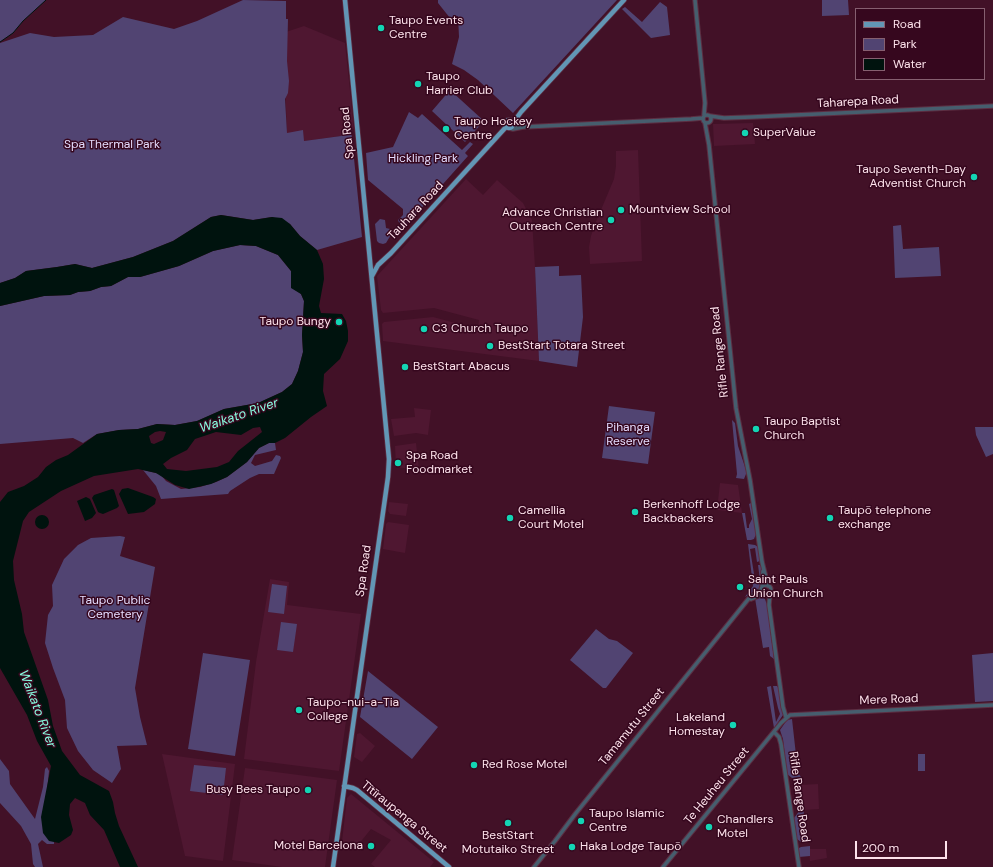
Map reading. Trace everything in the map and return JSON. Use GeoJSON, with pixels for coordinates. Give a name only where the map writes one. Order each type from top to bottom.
{"type":"FeatureCollection","features":[{"type":"Feature","properties":{"kind":"main road","name":"Spa Road"},"geometry":{"type":"LineString","coordinates":[[333,867],[389,466],[388,441],[345,0]]}},
{"type":"Feature","properties":{"kind":"main road"},"geometry":{"type":"LineString","coordinates":[[512,123],[624,0]]}},
{"type":"Feature","properties":{"kind":"main road","name":"Tauhara Road"},"geometry":{"type":"LineString","coordinates":[[378,265],[508,128],[506,122],[512,123]]}},
{"type":"Feature","properties":{"kind":"main road"},"geometry":{"type":"LineString","coordinates":[[369,253],[378,265],[372,276]]}},
{"type":"Feature","properties":{"kind":"main road","name":"Tītīraupenga Street"},"geometry":{"type":"LineString","coordinates":[[344,786],[357,790],[449,867]]}},
{"type":"Feature","properties":{"kind":"street","name":"Rifle Range Road"},"geometry":{"type":"LineString","coordinates":[[694,0],[736,408],[750,480],[763,566],[768,586],[771,589],[769,605],[783,707],[786,717]]}},
{"type":"Feature","properties":{"kind":"street","name":"Taharepa Road"},"geometry":{"type":"LineString","coordinates":[[508,128],[513,129],[523,127],[993,106]]}},
{"type":"Feature","properties":{"kind":"street","name":"Taharepa Road"},"geometry":{"type":"LineString","coordinates":[[512,123],[523,127]]}},
{"type":"Feature","properties":{"kind":"street","name":"Rifle Range Road"},"geometry":{"type":"LineString","coordinates":[[763,566],[762,589],[769,605]]}},
{"type":"Feature","properties":{"kind":"street"},"geometry":{"type":"LineString","coordinates":[[762,589],[765,586],[768,586]]}},
{"type":"Feature","properties":{"kind":"street","name":"Tamamutu Street"},"geometry":{"type":"LineString","coordinates":[[534,867],[748,601],[754,594],[762,589]]}},
{"type":"Feature","properties":{"kind":"street"},"geometry":{"type":"LineString","coordinates":[[764,594],[770,593]]}},
{"type":"Feature","properties":{"kind":"street","name":"Tamamutu Street"},"geometry":{"type":"LineString","coordinates":[[748,601],[764,594]]}},
{"type":"Feature","properties":{"kind":"street","name":"Mere Road"},"geometry":{"type":"LineString","coordinates":[[786,717],[797,714],[993,705]]}},
{"type":"Feature","properties":{"kind":"street","name":"Te Heuheu Street"},"geometry":{"type":"LineString","coordinates":[[663,867],[786,717]]}},
{"type":"Feature","properties":{"kind":"street","name":"Rifle Range Road"},"geometry":{"type":"LineString","coordinates":[[774,732],[779,737],[781,744],[798,867]]}},
{"type":"Feature","properties":{"kind":"shaded area"},"geometry":{"type":"Polygon","coordinates":[[[304,26],[345,43],[354,129],[349,128],[341,136],[304,141],[287,133],[285,83],[286,32],[304,26]]]}},
{"type":"Feature","properties":{"kind":"shaded area"},"geometry":{"type":"Polygon","coordinates":[[[753,123],[755,144],[714,146],[713,124],[753,123]]]}},
{"type":"Feature","properties":{"kind":"shaded area","name":"Mountview School"},"geometry":{"type":"Polygon","coordinates":[[[638,150],[642,261],[590,264],[589,247],[591,236],[614,179],[616,151],[638,150]]]}},
{"type":"Feature","properties":{"kind":"shaded area"},"geometry":{"type":"Polygon","coordinates":[[[466,179],[483,195],[497,180],[523,203],[532,220],[539,361],[383,341],[382,324],[384,322],[433,317],[478,329],[479,320],[434,308],[383,313],[381,310],[377,276],[466,179]]]}},
{"type":"Feature","properties":{"kind":"shaded area"},"geometry":{"type":"Polygon","coordinates":[[[414,408],[431,410],[428,435],[416,433],[394,436],[391,419],[415,417],[414,408]]]}},
{"type":"Feature","properties":{"kind":"shaded area"},"geometry":{"type":"Polygon","coordinates":[[[416,443],[419,470],[396,467],[395,446],[416,443]]]}},
{"type":"Feature","properties":{"kind":"shaded area"},"geometry":{"type":"Polygon","coordinates":[[[720,483],[738,485],[742,513],[717,510],[720,483]]]}},
{"type":"Feature","properties":{"kind":"shaded area"},"geometry":{"type":"Polygon","coordinates":[[[389,502],[408,504],[406,516],[390,514],[388,511],[389,502]]]}},
{"type":"Feature","properties":{"kind":"shaded area"},"geometry":{"type":"Polygon","coordinates":[[[388,522],[409,525],[405,553],[383,549],[386,524],[388,522]]]}},
{"type":"Feature","properties":{"kind":"shaded area","name":"Taupo-nui-a-Tia College"},"geometry":{"type":"Polygon","coordinates":[[[270,579],[289,582],[287,605],[361,614],[339,771],[244,759],[256,662],[270,579]]]}},
{"type":"Feature","properties":{"kind":"shaded area"},"geometry":{"type":"Polygon","coordinates":[[[360,733],[375,746],[362,762],[354,757],[357,734],[360,733]]]}},
{"type":"Feature","properties":{"kind":"shaded area"},"geometry":{"type":"Polygon","coordinates":[[[162,754],[235,764],[223,861],[185,856],[162,754]]]}},
{"type":"Feature","properties":{"kind":"shaded area"},"geometry":{"type":"Polygon","coordinates":[[[245,768],[337,780],[325,867],[282,867],[232,860],[245,768]]]}},
{"type":"Feature","properties":{"kind":"shaded area"},"geometry":{"type":"Polygon","coordinates":[[[818,784],[819,809],[804,810],[800,785],[818,784]]]}},
{"type":"Feature","properties":{"kind":"shaded area"},"geometry":{"type":"Polygon","coordinates":[[[351,794],[434,862],[430,867],[375,867],[371,864],[391,840],[371,829],[354,850],[342,841],[347,798],[351,794]]]}},
{"type":"Feature","properties":{"kind":"shaded area"},"geometry":{"type":"Polygon","coordinates":[[[810,849],[826,849],[827,858],[810,861],[810,849]]]}},
{"type":"Feature","properties":{"kind":"green space"},"geometry":{"type":"Polygon","coordinates":[[[0,0],[46,0],[23,21],[13,33],[0,42],[0,0]]]}},
{"type":"Feature","properties":{"kind":"green space","name":"Spa Thermal Park"},"geometry":{"type":"Polygon","coordinates":[[[243,0],[286,1],[286,19],[288,19],[287,61],[289,81],[288,93],[285,99],[287,133],[303,130],[304,141],[341,136],[349,128],[351,129],[362,237],[317,250],[300,236],[290,224],[272,217],[253,220],[221,215],[211,217],[173,241],[133,257],[92,268],[75,264],[26,271],[15,278],[0,283],[0,43],[30,33],[54,37],[93,35],[123,17],[174,29],[197,21],[243,0]]]}},
{"type":"Feature","properties":{"kind":"green space"},"geometry":{"type":"Polygon","coordinates":[[[438,0],[617,0],[513,113],[478,80],[452,64],[459,37],[458,16],[450,18],[438,3],[438,0]]]}},
{"type":"Feature","properties":{"kind":"green space"},"geometry":{"type":"Polygon","coordinates":[[[822,0],[848,0],[849,15],[822,16],[822,0]]]}},
{"type":"Feature","properties":{"kind":"green space"},"geometry":{"type":"Polygon","coordinates":[[[660,2],[667,7],[670,35],[651,38],[622,9],[625,7],[642,22],[660,2]]]}},
{"type":"Feature","properties":{"kind":"green space"},"geometry":{"type":"Polygon","coordinates":[[[450,90],[484,121],[465,142],[432,111],[450,90]]]}},
{"type":"Feature","properties":{"kind":"green space","name":"Hickling Park"},"geometry":{"type":"Polygon","coordinates":[[[409,112],[418,118],[422,114],[462,150],[470,142],[473,144],[465,153],[468,156],[402,230],[398,220],[403,215],[403,209],[368,180],[366,153],[393,147],[409,112]]]}},
{"type":"Feature","properties":{"kind":"green space"},"geometry":{"type":"Polygon","coordinates":[[[380,219],[385,220],[386,228],[390,229],[392,233],[386,243],[383,244],[377,241],[375,224],[380,219]]]}},
{"type":"Feature","properties":{"kind":"green space"},"geometry":{"type":"Polygon","coordinates":[[[901,225],[903,249],[939,247],[941,276],[895,278],[893,226],[901,225]]]}},
{"type":"Feature","properties":{"kind":"green space"},"geometry":{"type":"Polygon","coordinates":[[[240,245],[256,246],[278,255],[291,271],[291,287],[301,294],[304,301],[302,335],[303,352],[298,371],[292,384],[282,392],[258,403],[224,409],[197,421],[175,425],[157,424],[138,429],[119,430],[97,434],[83,443],[73,438],[0,444],[0,306],[44,296],[70,295],[78,292],[111,286],[128,277],[140,277],[179,266],[213,251],[240,245]]]}},
{"type":"Feature","properties":{"kind":"green space"},"geometry":{"type":"Polygon","coordinates":[[[559,266],[559,276],[581,275],[583,317],[577,367],[539,361],[535,267],[559,266]]]}},
{"type":"Feature","properties":{"kind":"green space","name":"Pihanga Reserve"},"geometry":{"type":"Polygon","coordinates":[[[609,406],[655,412],[648,464],[602,458],[609,406]]]}},
{"type":"Feature","properties":{"kind":"green space"},"geometry":{"type":"Polygon","coordinates":[[[732,420],[735,423],[738,446],[746,470],[744,479],[736,478],[737,474],[732,420]]]}},
{"type":"Feature","properties":{"kind":"green space"},"geometry":{"type":"Polygon","coordinates":[[[975,427],[993,427],[993,454],[986,457],[976,435],[975,427]]]}},
{"type":"Feature","properties":{"kind":"green space"},"geometry":{"type":"Polygon","coordinates":[[[269,443],[275,443],[276,450],[255,455],[251,463],[255,466],[272,461],[276,455],[280,456],[281,458],[274,474],[259,474],[250,478],[230,491],[228,494],[161,499],[156,486],[143,470],[160,474],[166,481],[181,489],[200,487],[227,477],[247,462],[259,448],[269,443]]]}},
{"type":"Feature","properties":{"kind":"green space"},"geometry":{"type":"Polygon","coordinates":[[[751,503],[756,534],[754,539],[747,540],[742,513],[745,513],[747,528],[749,528],[752,519],[749,504],[751,503]]]}},
{"type":"Feature","properties":{"kind":"green space","name":"Taupo Public Cemetery"},"geometry":{"type":"Polygon","coordinates":[[[125,537],[120,556],[155,567],[135,688],[147,745],[117,746],[121,769],[112,783],[93,770],[78,751],[67,728],[65,700],[45,643],[48,615],[53,606],[52,585],[64,559],[78,545],[91,538],[125,537]]]}},
{"type":"Feature","properties":{"kind":"green space"},"geometry":{"type":"Polygon","coordinates":[[[748,544],[758,547],[760,561],[757,562],[755,548],[750,549],[755,580],[760,580],[758,565],[761,565],[762,577],[759,589],[745,597],[753,586],[748,544]]]}},
{"type":"Feature","properties":{"kind":"green space"},"geometry":{"type":"Polygon","coordinates":[[[272,584],[287,586],[284,614],[268,612],[272,584]]]}},
{"type":"Feature","properties":{"kind":"green space"},"geometry":{"type":"Polygon","coordinates":[[[762,596],[767,605],[774,659],[770,656],[769,647],[763,648],[755,598],[762,596]]]}},
{"type":"Feature","properties":{"kind":"green space"},"geometry":{"type":"Polygon","coordinates":[[[281,622],[297,624],[293,652],[277,650],[281,622]]]}},
{"type":"Feature","properties":{"kind":"green space"},"geometry":{"type":"Polygon","coordinates":[[[596,629],[609,639],[617,641],[633,653],[606,688],[603,688],[570,660],[596,629]]]}},
{"type":"Feature","properties":{"kind":"green space"},"geometry":{"type":"Polygon","coordinates":[[[203,653],[250,660],[235,756],[188,749],[203,653]]]}},
{"type":"Feature","properties":{"kind":"green space"},"geometry":{"type":"Polygon","coordinates":[[[993,653],[993,701],[975,702],[972,655],[993,653]]]}},
{"type":"Feature","properties":{"kind":"green space"},"geometry":{"type":"Polygon","coordinates":[[[368,671],[438,727],[412,759],[360,717],[368,671]]]}},
{"type":"Feature","properties":{"kind":"green space"},"geometry":{"type":"Polygon","coordinates":[[[771,686],[776,722],[780,714],[773,686],[777,686],[779,689],[783,715],[774,728],[767,687],[771,686]]]}},
{"type":"Feature","properties":{"kind":"green space"},"geometry":{"type":"Polygon","coordinates":[[[792,719],[798,773],[801,777],[792,778],[787,774],[783,739],[780,730],[787,720],[792,719]]]}},
{"type":"Feature","properties":{"kind":"green space"},"geometry":{"type":"Polygon","coordinates":[[[918,754],[925,754],[925,771],[918,771],[918,754]]]}},
{"type":"Feature","properties":{"kind":"green space"},"geometry":{"type":"Polygon","coordinates":[[[0,759],[9,771],[10,784],[35,819],[43,787],[45,769],[47,767],[49,771],[44,820],[54,837],[54,844],[47,844],[42,840],[38,844],[43,867],[35,867],[33,864],[31,844],[21,826],[0,803],[0,759]]]}},
{"type":"Feature","properties":{"kind":"green space"},"geometry":{"type":"Polygon","coordinates":[[[194,765],[226,768],[223,795],[190,791],[194,765]]]}},
{"type":"Feature","properties":{"kind":"green space"},"geometry":{"type":"Polygon","coordinates":[[[803,806],[807,839],[810,842],[801,842],[797,839],[794,818],[803,806]]]}},
{"type":"Feature","properties":{"kind":"green space"},"geometry":{"type":"Polygon","coordinates":[[[810,846],[810,856],[799,857],[799,848],[810,846]]]}},
{"type":"Feature","properties":{"kind":"water","name":"Waikato River"},"geometry":{"type":"Polygon","coordinates":[[[221,215],[253,220],[272,217],[282,218],[290,224],[300,236],[317,250],[323,264],[324,279],[319,306],[321,313],[342,314],[346,321],[348,341],[340,359],[324,374],[323,391],[327,406],[285,438],[259,448],[247,462],[227,477],[211,484],[189,489],[175,485],[156,473],[138,469],[94,476],[61,491],[29,512],[23,521],[13,561],[14,580],[22,614],[24,632],[48,700],[53,726],[62,751],[80,775],[109,791],[119,826],[138,867],[120,867],[104,830],[90,815],[85,803],[75,798],[70,804],[69,815],[73,830],[71,835],[59,843],[49,841],[43,833],[41,817],[51,766],[37,741],[27,715],[0,668],[0,502],[8,492],[24,486],[38,477],[46,467],[56,460],[68,455],[97,434],[119,430],[138,429],[157,424],[175,425],[197,421],[224,409],[258,403],[282,392],[292,384],[298,371],[303,352],[302,335],[304,301],[301,294],[291,288],[291,271],[278,255],[256,246],[240,245],[213,251],[179,266],[140,277],[128,277],[111,286],[78,292],[70,295],[44,296],[0,306],[0,283],[15,278],[26,271],[75,264],[92,268],[133,257],[173,241],[211,217],[221,215]],[[260,427],[253,428],[241,435],[216,432],[195,439],[187,450],[163,464],[167,469],[186,471],[217,467],[229,462],[238,451],[262,432],[260,427]],[[160,431],[149,436],[151,443],[154,444],[163,440],[166,432],[160,431]]]}},
{"type":"Feature","properties":{"kind":"water"},"geometry":{"type":"Polygon","coordinates":[[[128,488],[153,497],[156,499],[155,504],[144,512],[128,514],[119,494],[122,489],[128,488]]]}},
{"type":"Feature","properties":{"kind":"water"},"geometry":{"type":"Polygon","coordinates":[[[112,489],[114,490],[119,506],[103,514],[98,512],[92,498],[94,495],[112,489]]]}},
{"type":"Feature","properties":{"kind":"water"},"geometry":{"type":"Polygon","coordinates":[[[86,497],[90,499],[96,513],[92,518],[85,521],[77,501],[86,497]]]}},
{"type":"Feature","properties":{"kind":"water"},"geometry":{"type":"Polygon","coordinates":[[[42,515],[47,517],[49,522],[47,527],[42,529],[37,527],[35,522],[37,517],[42,515]]]}},
{"type":"Feature","properties":{"kind":"waterway"},"geometry":{"type":"LineString","coordinates":[[0,42],[13,33],[23,21],[46,0]]}},
{"type":"Feature","properties":{"kind":"place","name":"Taupo Events Centre"},"geometry":{"type":"Point","coordinates":[381,28]}},
{"type":"Feature","properties":{"kind":"place","name":"Taupo Harrier Club"},"geometry":{"type":"Point","coordinates":[418,84]}},
{"type":"Feature","properties":{"kind":"place","name":"Taupo Hockey Centre"},"geometry":{"type":"Point","coordinates":[446,129]}},
{"type":"Feature","properties":{"kind":"place","name":"SuperValue"},"geometry":{"type":"Point","coordinates":[745,133]}},
{"type":"Feature","properties":{"kind":"place","name":"Taupo Seventh-Day Adventist Church"},"geometry":{"type":"Point","coordinates":[974,177]}},
{"type":"Feature","properties":{"kind":"place","name":"Mountview School"},"geometry":{"type":"Point","coordinates":[621,210]}},
{"type":"Feature","properties":{"kind":"place","name":"Advance Christian Outreach Centre"},"geometry":{"type":"Point","coordinates":[611,220]}},
{"type":"Feature","properties":{"kind":"place","name":"Taupo Bungy"},"geometry":{"type":"Point","coordinates":[339,322]}},
{"type":"Feature","properties":{"kind":"place","name":"C3 Church Taupo"},"geometry":{"type":"Point","coordinates":[424,329]}},
{"type":"Feature","properties":{"kind":"place","name":"BestStart Totara Street"},"geometry":{"type":"Point","coordinates":[490,346]}},
{"type":"Feature","properties":{"kind":"place","name":"BestStart Abacus"},"geometry":{"type":"Point","coordinates":[405,367]}},
{"type":"Feature","properties":{"kind":"place","name":"Taupo Baptist Church"},"geometry":{"type":"Point","coordinates":[756,429]}},
{"type":"Feature","properties":{"kind":"place","name":"Spa Road Foodmarket"},"geometry":{"type":"Point","coordinates":[398,463]}},
{"type":"Feature","properties":{"kind":"place","name":"Berkenhoff Lodge Backbackers"},"geometry":{"type":"Point","coordinates":[635,512]}},
{"type":"Feature","properties":{"kind":"place","name":"Camellia Court Motel"},"geometry":{"type":"Point","coordinates":[510,518]}},
{"type":"Feature","properties":{"kind":"place","name":"Taupō telephone exchange"},"geometry":{"type":"Point","coordinates":[830,518]}},
{"type":"Feature","properties":{"kind":"place","name":"Saint Pauls Union Church"},"geometry":{"type":"Point","coordinates":[740,587]}},
{"type":"Feature","properties":{"kind":"place","name":"Taupo-nui-a-Tia College"},"geometry":{"type":"Point","coordinates":[299,710]}},
{"type":"Feature","properties":{"kind":"place","name":"Lakeland Homestay"},"geometry":{"type":"Point","coordinates":[733,725]}},
{"type":"Feature","properties":{"kind":"place","name":"Red Rose Motel"},"geometry":{"type":"Point","coordinates":[474,765]}},
{"type":"Feature","properties":{"kind":"place","name":"Busy Bees Taupo"},"geometry":{"type":"Point","coordinates":[308,790]}},
{"type":"Feature","properties":{"kind":"place","name":"Taupo Islamic Centre"},"geometry":{"type":"Point","coordinates":[581,821]}},
{"type":"Feature","properties":{"kind":"place","name":"BestStart Motutaiko Street"},"geometry":{"type":"Point","coordinates":[508,823]}},
{"type":"Feature","properties":{"kind":"place","name":"Chandlers Motel"},"geometry":{"type":"Point","coordinates":[709,827]}},
{"type":"Feature","properties":{"kind":"place","name":"Motel Barcelona"},"geometry":{"type":"Point","coordinates":[371,846]}},
{"type":"Feature","properties":{"kind":"place","name":"Haka Lodge Taupō"},"geometry":{"type":"Point","coordinates":[572,847]}}]}
